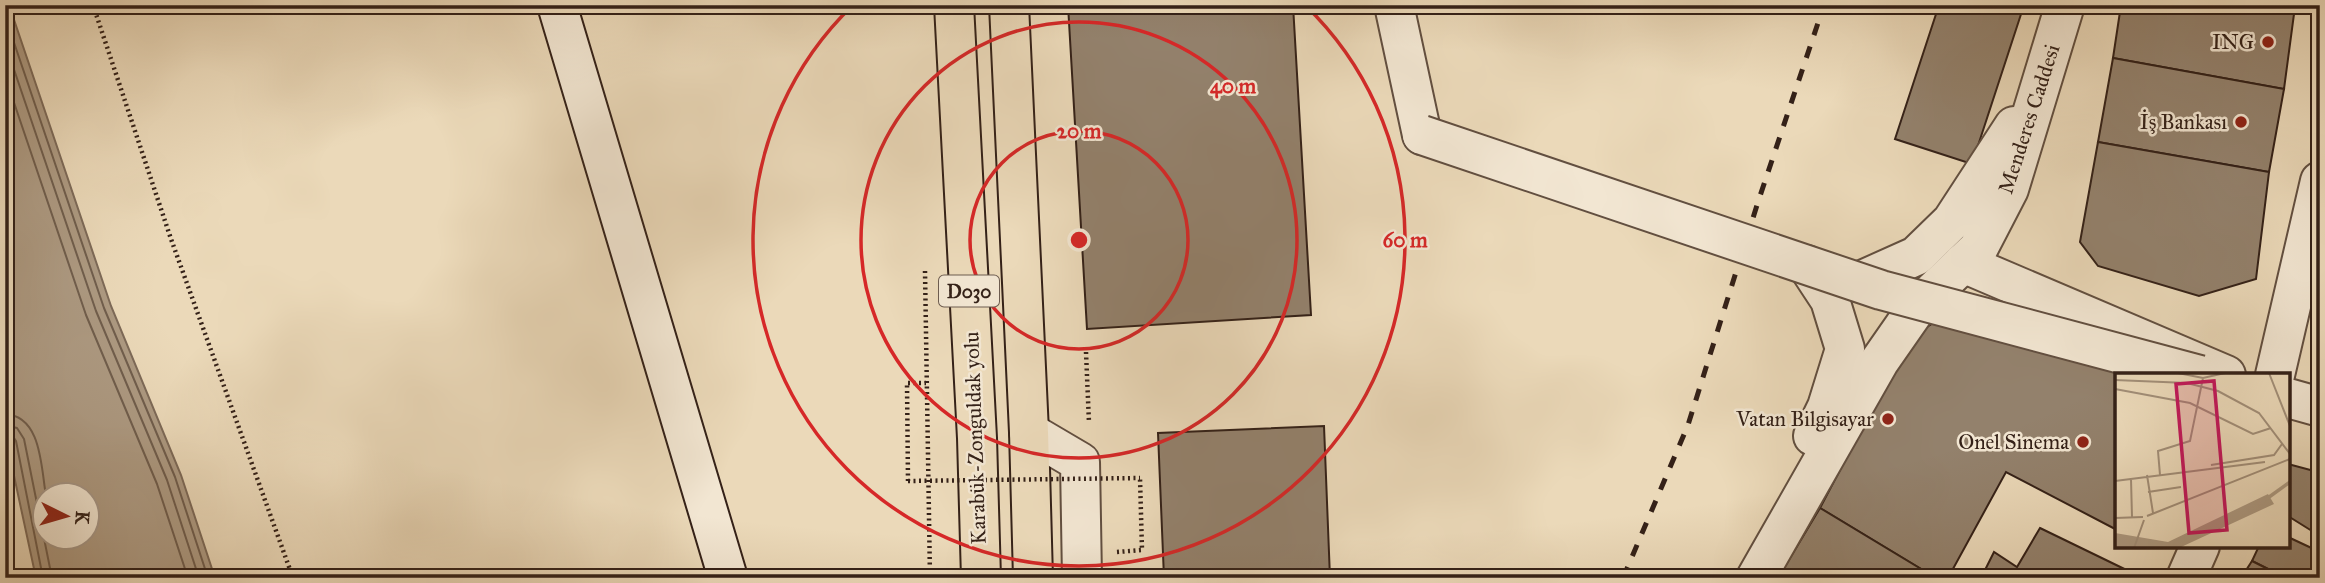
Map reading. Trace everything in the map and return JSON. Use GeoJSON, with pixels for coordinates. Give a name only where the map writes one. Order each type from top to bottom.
{"type":"FeatureCollection","features":[{"type":"Feature","properties":{"kind":"highway","name":"Karabük-Zonguldak yolu"},"geometry":{"type":"LineString","coordinates":[[954,5],[977,438],[981,578]]}},
{"type":"Feature","properties":{"kind":"highway","name":"D030"},"geometry":{"type":"LineString","coordinates":[[1009,5],[1029,432],[1033,578]]}},
{"type":"Feature","properties":{"kind":"street"},"geometry":{"type":"LineString","coordinates":[[557,5],[728,578]]}},
{"type":"Feature","properties":{"kind":"street"},"geometry":{"type":"LineString","coordinates":[[1394,5],[1422,135],[1881,290],[2192,373]]}},
{"type":"Feature","properties":{"kind":"street","name":"Menderes Caddesi"},"geometry":{"type":"LineString","coordinates":[[1756,578],[1879,362],[1918,306],[1978,249],[2009,189],[2065,5]]}},
{"type":"Feature","properties":{"kind":"street"},"geometry":{"type":"LineString","coordinates":[[1858,282],[1916,256],[1952,221],[1995,158],[2043,76]]}},
{"type":"Feature","properties":{"kind":"street"},"geometry":{"type":"LineString","coordinates":[[2275,373],[2320,181]]}},
{"type":"Feature","properties":{"kind":"street"},"geometry":{"type":"LineString","coordinates":[[1963,263],[2221,373]]}},
{"type":"Feature","properties":{"kind":"street"},"geometry":{"type":"LineString","coordinates":[[1748,578],[1828,407],[1845,349],[1830,300],[1807,265]]}},
{"type":"Feature","properties":{"kind":"street"},"geometry":{"type":"LineString","coordinates":[[2290,399],[2320,407]]}},
{"type":"Feature","properties":{"kind":"street"},"geometry":{"type":"LineString","coordinates":[[1029,432],[1080,462],[1082,578]]}},
{"type":"Feature","properties":{"kind":"street"},"geometry":{"type":"LineString","coordinates":[[2186,578],[2199,548]]}},
{"type":"Feature","properties":{"kind":"path"},"geometry":{"type":"LineString","coordinates":[[93,5],[171,239],[293,578]]}},
{"type":"Feature","properties":{"kind":"path"},"geometry":{"type":"LineString","coordinates":[[925,271],[930,578]]}},
{"type":"Feature","properties":{"kind":"path"},"geometry":{"type":"LineString","coordinates":[[926,383],[907,383],[908,481],[1140,478],[1142,550]]}},
{"type":"Feature","properties":{"kind":"water"},"geometry":{"type":"Polygon","coordinates":[[[5,5],[9,5],[111,306],[181,475],[215,578],[36,578],[5,434],[5,5]]]}},
{"type":"Feature","properties":{"kind":"building"},"geometry":{"type":"Polygon","coordinates":[[[1068,5],[1293,5],[1311,315],[1087,329],[1068,5]]]}},
{"type":"Feature","properties":{"kind":"building"},"geometry":{"type":"Polygon","coordinates":[[[1939,5],[2024,5],[1972,164],[1895,139],[1939,5]]]}},
{"type":"Feature","properties":{"kind":"building"},"geometry":{"type":"Polygon","coordinates":[[[2121,5],[2236,5],[2294,14],[2284,89],[2113,58],[2121,5]]]}},
{"type":"Feature","properties":{"kind":"building"},"geometry":{"type":"Polygon","coordinates":[[[2236,5],[2295,5],[2294,14],[2236,5]]]}},
{"type":"Feature","properties":{"kind":"building"},"geometry":{"type":"Polygon","coordinates":[[[2113,58],[2284,89],[2269,172],[2098,142],[2113,58]]]}},
{"type":"Feature","properties":{"kind":"building"},"geometry":{"type":"Polygon","coordinates":[[[2098,142],[2269,172],[2256,279],[2199,296],[2098,266],[2080,242],[2098,142]]]}},
{"type":"Feature","properties":{"kind":"building"},"geometry":{"type":"Polygon","coordinates":[[[1951,312],[2163,373],[2115,373],[2115,529],[2006,472],[1948,578],[1936,578],[1820,508],[1904,348],[1922,330],[1951,312]]]}},
{"type":"Feature","properties":{"kind":"building"},"geometry":{"type":"Polygon","coordinates":[[[1324,426],[1330,578],[1164,578],[1158,433],[1324,426]]]}},
{"type":"Feature","properties":{"kind":"building"},"geometry":{"type":"Polygon","coordinates":[[[2290,465],[2318,472],[2320,536],[2290,517],[2290,465]]]}},
{"type":"Feature","properties":{"kind":"building"},"geometry":{"type":"Polygon","coordinates":[[[1820,508],[1936,578],[1778,578],[1820,508]]]}},
{"type":"Feature","properties":{"kind":"building"},"geometry":{"type":"Polygon","coordinates":[[[2040,528],[2143,578],[1981,578],[1994,552],[2017,567],[2040,528]]]}},
{"type":"Feature","properties":{"kind":"building"},"geometry":{"type":"Polygon","coordinates":[[[2290,538],[2320,552],[2320,578],[2286,578],[2252,561],[2258,548],[2290,548],[2290,538]]]}},
{"type":"Feature","properties":{"kind":"building"},"geometry":{"type":"Polygon","coordinates":[[[2252,561],[2286,578],[2241,578],[2252,561]]]}},
{"type":"Feature","properties":{"kind":"railway"},"geometry":{"type":"LineString","coordinates":[[1623,578],[1688,425],[1758,202],[1824,5]]}},
{"type":"Feature","properties":{"kind":"place","name":"ING"},"geometry":{"type":"Point","coordinates":[2268,42]}},
{"type":"Feature","properties":{"kind":"place","name":"İş Bankası"},"geometry":{"type":"Point","coordinates":[2241,122]}},
{"type":"Feature","properties":{"kind":"place","name":"Vatan Bilgisayar"},"geometry":{"type":"Point","coordinates":[1888,419]}},
{"type":"Feature","properties":{"kind":"place","name":"Onel Sinema"},"geometry":{"type":"Point","coordinates":[2083,442]}}]}
